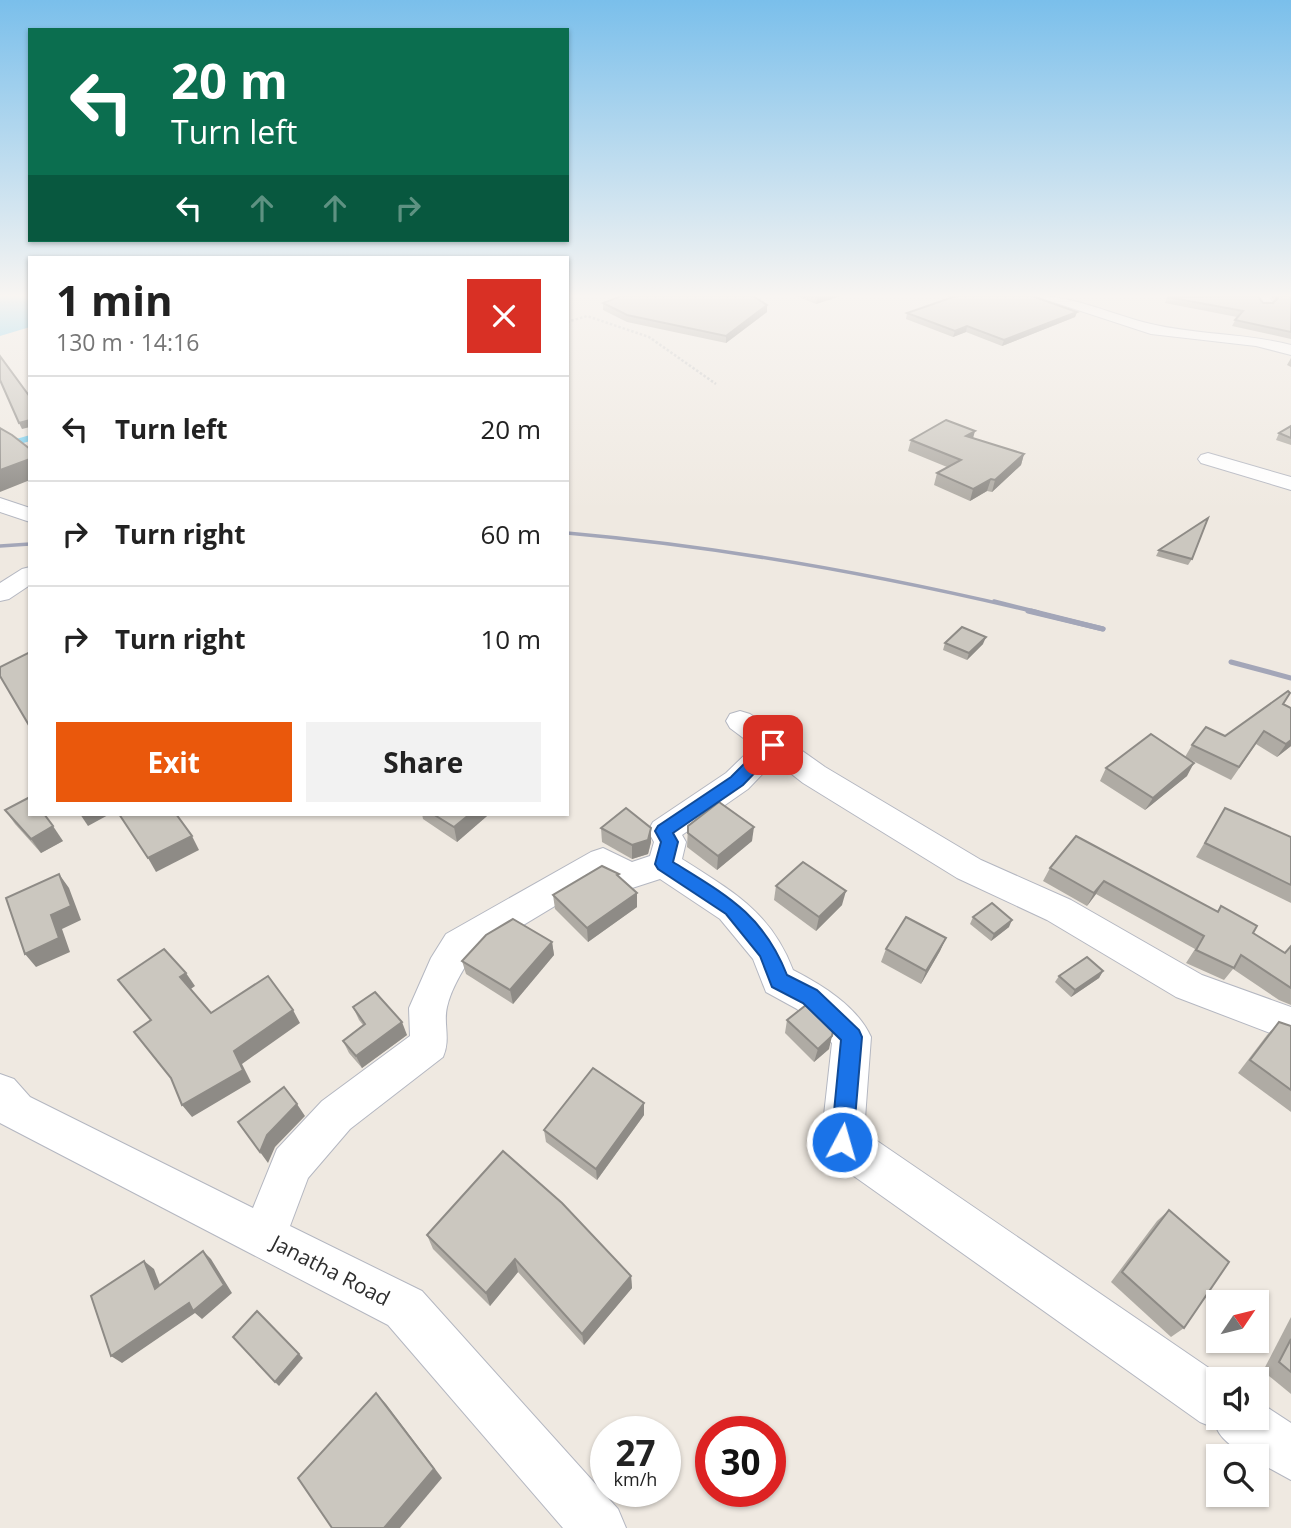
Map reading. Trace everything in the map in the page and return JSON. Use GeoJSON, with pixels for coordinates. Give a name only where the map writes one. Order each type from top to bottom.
{"type":"FeatureCollection","features":[{"type":"Feature","properties":{"kind":"street"},"geometry":{"type":"LineString","coordinates":[[1208,459],[1291,484]]}},
{"type":"Feature","properties":{"kind":"street"},"geometry":{"type":"LineString","coordinates":[[0,504],[28,515]]}},
{"type":"Feature","properties":{"kind":"street"},"geometry":{"type":"LineString","coordinates":[[0,594],[28,575]]}},
{"type":"Feature","properties":{"kind":"street"},"geometry":{"type":"LineString","coordinates":[[740,721],[825,782],[969,869],[1059,910],[1189,986],[1291,1024]]}},
{"type":"Feature","properties":{"kind":"street"},"geometry":{"type":"LineString","coordinates":[[664,864],[670,842],[664,831],[737,781],[773,745]]}},
{"type":"Feature","properties":{"kind":"street"},"geometry":{"type":"LineString","coordinates":[[264,1236],[292,1164],[336,1115],[429,1044],[428,1008],[444,969],[459,945],[603,861],[629,876],[664,864]]}},
{"type":"Feature","properties":{"kind":"street"},"geometry":{"type":"LineString","coordinates":[[664,864],[732,909],[768,951],[779,981],[810,997],[852,1037],[842,1142],[1206,1396]]}},
{"type":"Feature","properties":{"kind":"street","name":"Janatha Road"},"geometry":{"type":"LineString","coordinates":[[0,1093],[16,1111],[405,1308],[599,1528]]}},
{"type":"Feature","properties":{"kind":"street"},"geometry":{"type":"LineString","coordinates":[[1256,1430],[1291,1454]]}},
{"type":"Feature","properties":{"kind":"path"},"geometry":{"type":"LineString","coordinates":[[692,367],[716,384]]}},
{"type":"Feature","properties":{"kind":"building"},"geometry":{"type":"Polygon","coordinates":[[[0,367],[8,367],[28,394],[28,421],[19,423],[0,380],[0,367]]]}},
{"type":"Feature","properties":{"kind":"building"},"geometry":{"type":"Polygon","coordinates":[[[946,420],[975,431],[966,436],[1024,454],[995,480],[991,479],[973,489],[937,473],[961,460],[911,440],[946,420]]]}},
{"type":"Feature","properties":{"kind":"building"},"geometry":{"type":"Polygon","coordinates":[[[1291,426],[1291,438],[1279,433],[1291,426]]]}},
{"type":"Feature","properties":{"kind":"building"},"geometry":{"type":"Polygon","coordinates":[[[0,428],[28,447],[28,460],[0,470],[0,428]]]}},
{"type":"Feature","properties":{"kind":"building"},"geometry":{"type":"Polygon","coordinates":[[[1208,518],[1192,559],[1159,550],[1208,518]]]}},
{"type":"Feature","properties":{"kind":"building"},"geometry":{"type":"Polygon","coordinates":[[[962,627],[986,637],[969,653],[945,643],[962,627]]]}},
{"type":"Feature","properties":{"kind":"building"},"geometry":{"type":"Polygon","coordinates":[[[28,653],[28,724],[0,676],[0,667],[28,653]]]}},
{"type":"Feature","properties":{"kind":"building"},"geometry":{"type":"Polygon","coordinates":[[[1288,691],[1290,693],[1283,704],[1291,708],[1291,740],[1286,744],[1264,731],[1239,767],[1192,745],[1206,727],[1225,736],[1288,691]]]}},
{"type":"Feature","properties":{"kind":"building"},"geometry":{"type":"Polygon","coordinates":[[[1151,734],[1194,763],[1153,798],[1106,768],[1151,734]]]}},
{"type":"Feature","properties":{"kind":"building"},"geometry":{"type":"Polygon","coordinates":[[[28,798],[28,816],[46,816],[53,826],[31,839],[5,810],[28,798]]]}},
{"type":"Feature","properties":{"kind":"building"},"geometry":{"type":"Polygon","coordinates":[[[719,802],[754,827],[718,856],[688,833],[688,826],[719,802]]]}},
{"type":"Feature","properties":{"kind":"building"},"geometry":{"type":"Polygon","coordinates":[[[626,808],[651,828],[648,840],[632,845],[601,828],[626,808]]]}},
{"type":"Feature","properties":{"kind":"building"},"geometry":{"type":"Polygon","coordinates":[[[1225,808],[1291,837],[1291,885],[1205,843],[1225,808]]]}},
{"type":"Feature","properties":{"kind":"building"},"geometry":{"type":"Polygon","coordinates":[[[120,816],[177,816],[192,836],[148,858],[120,816]]]}},
{"type":"Feature","properties":{"kind":"building"},"geometry":{"type":"Polygon","coordinates":[[[436,816],[468,816],[454,827],[436,816]]]}},
{"type":"Feature","properties":{"kind":"building"},"geometry":{"type":"Polygon","coordinates":[[[1076,836],[1218,912],[1221,906],[1257,926],[1253,933],[1285,953],[1291,946],[1291,988],[1241,955],[1234,968],[1196,950],[1204,936],[1104,881],[1094,893],[1050,868],[1076,836]]]}},
{"type":"Feature","properties":{"kind":"building"},"geometry":{"type":"Polygon","coordinates":[[[803,862],[846,891],[819,917],[776,886],[803,862]]]}},
{"type":"Feature","properties":{"kind":"building"},"geometry":{"type":"Polygon","coordinates":[[[602,866],[619,874],[617,875],[637,893],[587,928],[553,895],[602,866]]]}},
{"type":"Feature","properties":{"kind":"building"},"geometry":{"type":"Polygon","coordinates":[[[59,874],[71,906],[51,915],[59,938],[25,954],[6,898],[59,874]]]}},
{"type":"Feature","properties":{"kind":"building"},"geometry":{"type":"Polygon","coordinates":[[[992,903],[1012,920],[994,934],[973,917],[992,903]]]}},
{"type":"Feature","properties":{"kind":"building"},"geometry":{"type":"Polygon","coordinates":[[[906,917],[946,938],[926,971],[886,949],[906,917]]]}},
{"type":"Feature","properties":{"kind":"building"},"geometry":{"type":"Polygon","coordinates":[[[513,919],[552,942],[510,990],[462,961],[486,935],[513,919]]]}},
{"type":"Feature","properties":{"kind":"building"},"geometry":{"type":"Polygon","coordinates":[[[164,949],[186,973],[180,977],[211,1013],[268,976],[293,1010],[234,1051],[243,1070],[182,1105],[171,1078],[134,1032],[151,1020],[118,980],[164,949]]]}},
{"type":"Feature","properties":{"kind":"building"},"geometry":{"type":"Polygon","coordinates":[[[1087,957],[1103,971],[1075,990],[1059,976],[1087,957]]]}},
{"type":"Feature","properties":{"kind":"building"},"geometry":{"type":"Polygon","coordinates":[[[375,992],[402,1022],[356,1056],[343,1041],[365,1024],[353,1007],[375,992]]]}},
{"type":"Feature","properties":{"kind":"building"},"geometry":{"type":"Polygon","coordinates":[[[806,1005],[833,1031],[832,1036],[818,1049],[787,1020],[806,1005]]]}},
{"type":"Feature","properties":{"kind":"building"},"geometry":{"type":"Polygon","coordinates":[[[1279,1022],[1291,1026],[1291,1090],[1250,1060],[1279,1022]]]}},
{"type":"Feature","properties":{"kind":"building"},"geometry":{"type":"Polygon","coordinates":[[[593,1068],[644,1103],[596,1169],[544,1130],[593,1068]]]}},
{"type":"Feature","properties":{"kind":"building"},"geometry":{"type":"Polygon","coordinates":[[[284,1087],[297,1104],[267,1135],[260,1152],[238,1122],[284,1087]]]}},
{"type":"Feature","properties":{"kind":"building"},"geometry":{"type":"Polygon","coordinates":[[[503,1151],[562,1203],[631,1276],[582,1334],[515,1259],[486,1293],[427,1235],[503,1151]]]}},
{"type":"Feature","properties":{"kind":"building"},"geometry":{"type":"Polygon","coordinates":[[[1169,1210],[1229,1262],[1210,1290],[1206,1290],[1206,1296],[1184,1328],[1122,1272],[1169,1210]]]}},
{"type":"Feature","properties":{"kind":"building"},"geometry":{"type":"Polygon","coordinates":[[[203,1251],[224,1285],[193,1311],[189,1303],[111,1356],[91,1296],[144,1261],[155,1289],[203,1251]]]}},
{"type":"Feature","properties":{"kind":"building"},"geometry":{"type":"Polygon","coordinates":[[[257,1311],[299,1354],[275,1382],[233,1337],[257,1311]]]}},
{"type":"Feature","properties":{"kind":"building"},"geometry":{"type":"Polygon","coordinates":[[[1291,1339],[1291,1372],[1279,1362],[1291,1339]]]}},
{"type":"Feature","properties":{"kind":"building"},"geometry":{"type":"Polygon","coordinates":[[[376,1393],[434,1469],[384,1528],[332,1528],[298,1478],[376,1393]]]}},
{"type":"Feature","properties":{"kind":"waterway"},"geometry":{"type":"LineString","coordinates":[[0,447],[28,439]]}},
{"type":"Feature","properties":{"kind":"railway"},"geometry":{"type":"LineString","coordinates":[[569,533],[744,554],[919,586],[1035,612]]}},
{"type":"Feature","properties":{"kind":"railway"},"geometry":{"type":"LineString","coordinates":[[0,546],[28,544]]}},
{"type":"Feature","properties":{"kind":"railway"},"geometry":{"type":"LineString","coordinates":[[994,601],[1038,612]]}},
{"type":"Feature","properties":{"kind":"railway"},"geometry":{"type":"LineString","coordinates":[[1028,611],[1103,629],[1035,612]]}},
{"type":"Feature","properties":{"kind":"railway"},"geometry":{"type":"LineString","coordinates":[[1031,611],[1035,612]]}},
{"type":"Feature","properties":{"kind":"railway"},"geometry":{"type":"LineString","coordinates":[[1231,662],[1291,678]]}},
{"type":"Feature","properties":{"kind":"route"},"geometry":{"type":"LineString","coordinates":[[773,745],[737,781],[664,831],[670,842],[664,864],[732,909],[768,951],[779,981],[810,997],[852,1037],[842,1142]]}}]}
